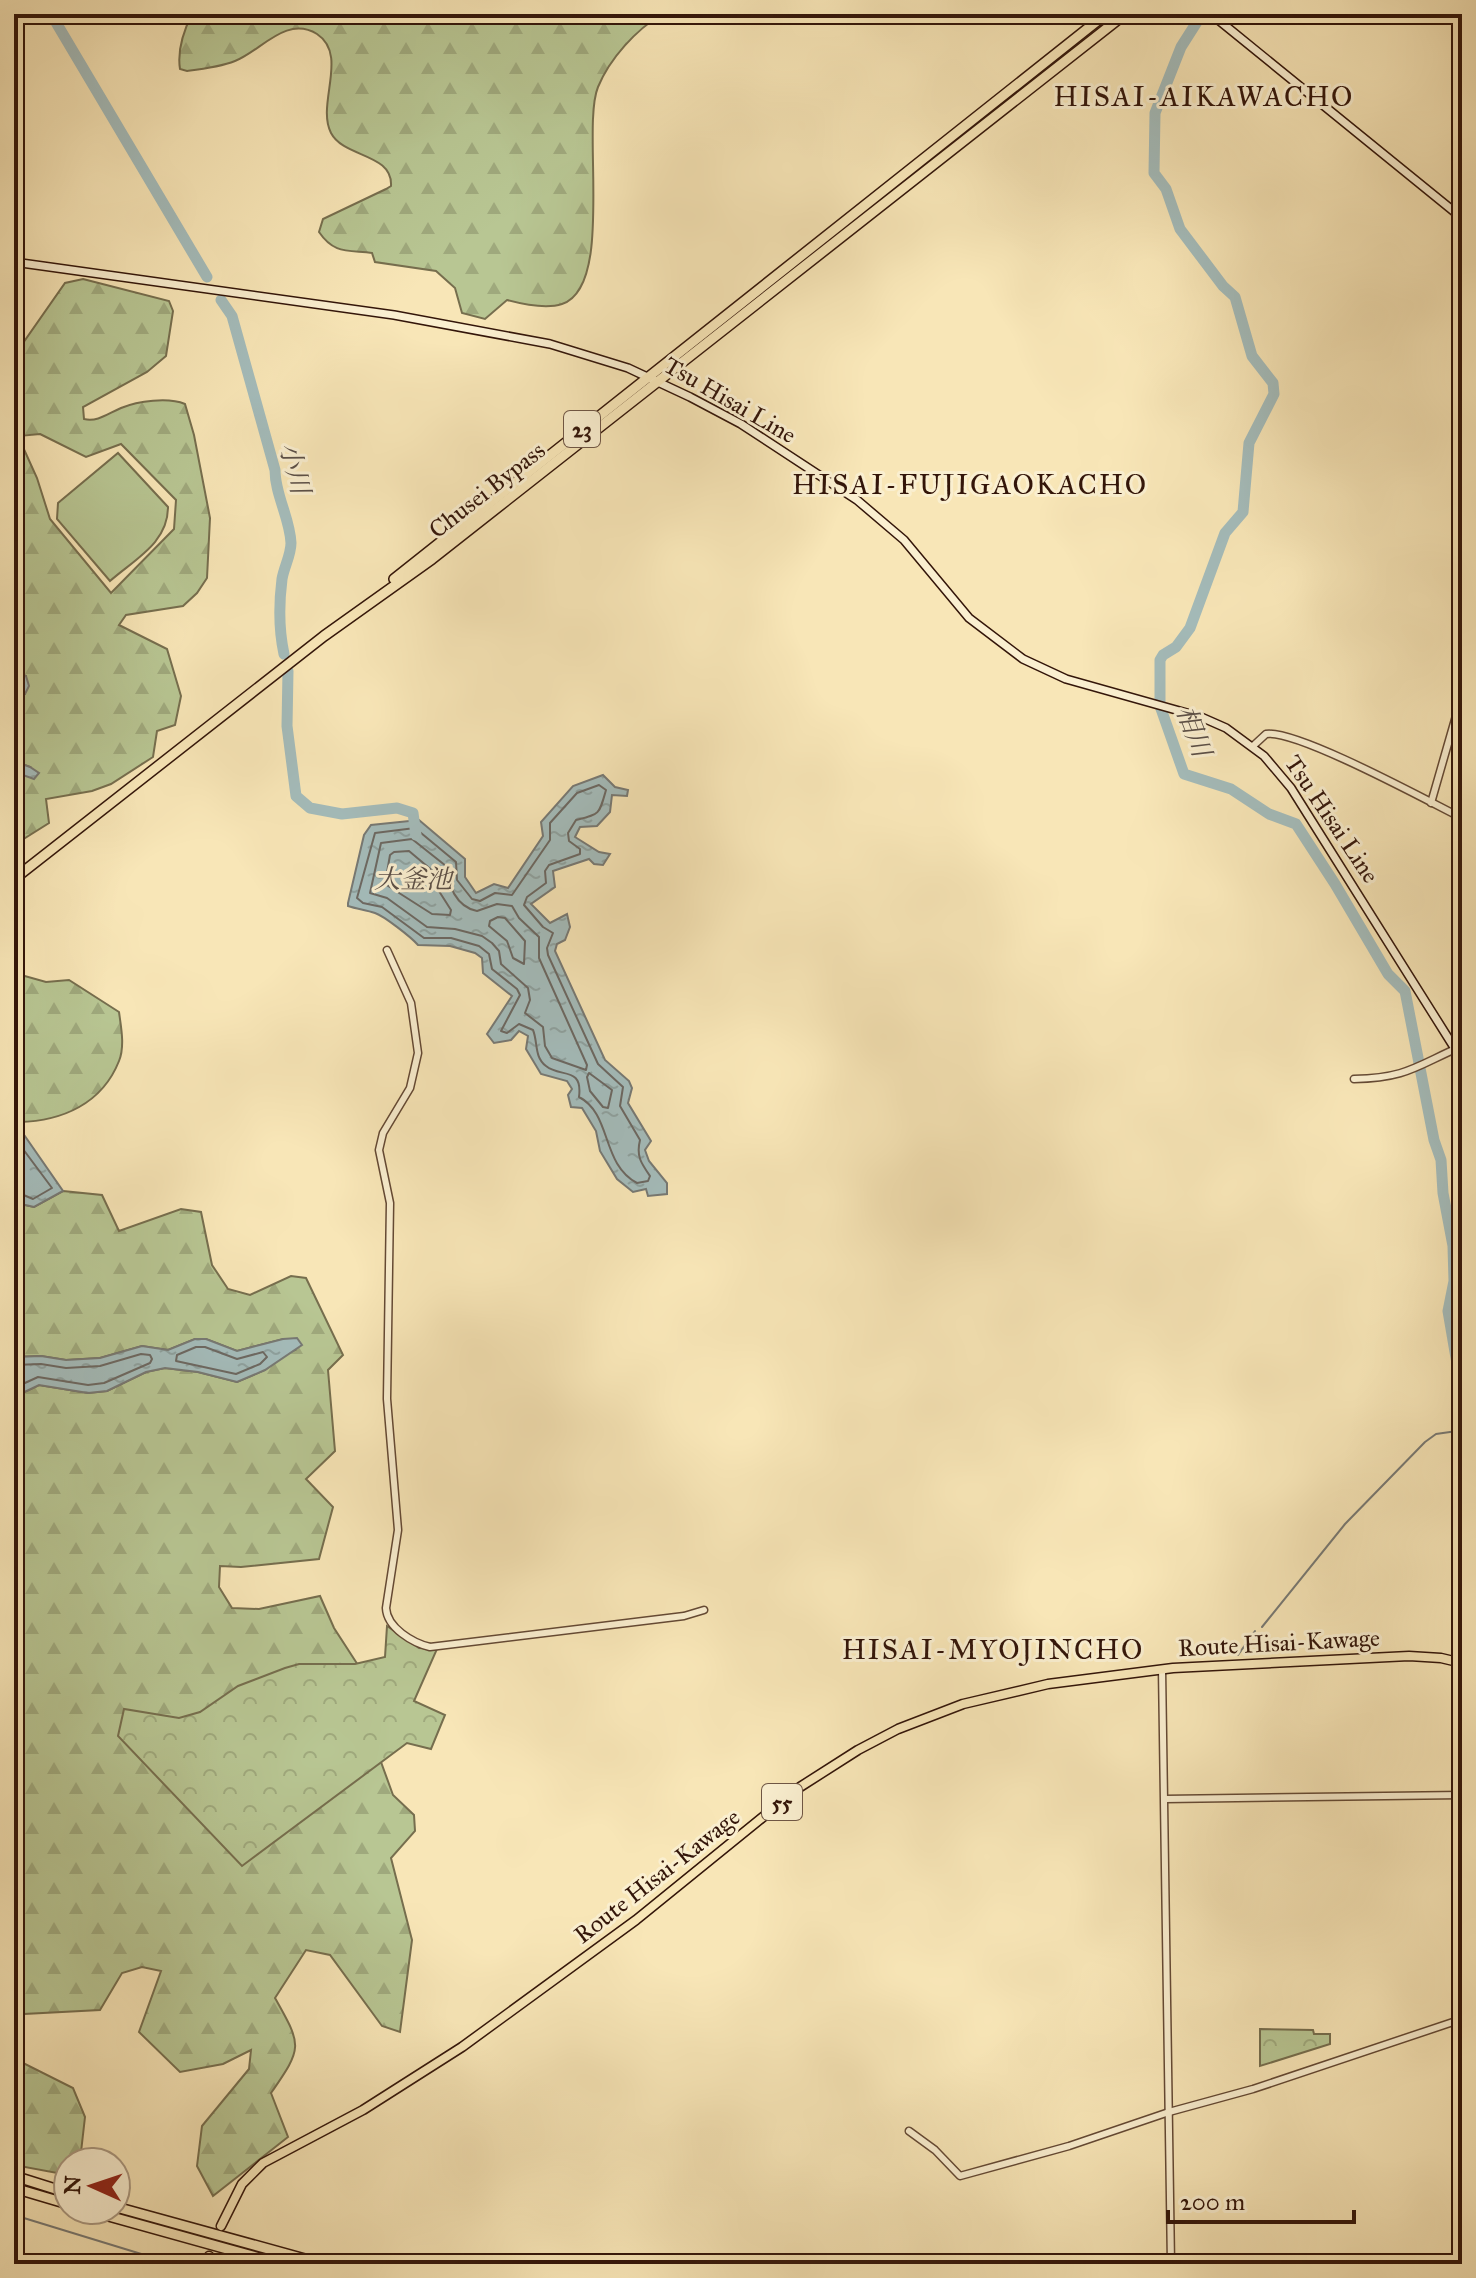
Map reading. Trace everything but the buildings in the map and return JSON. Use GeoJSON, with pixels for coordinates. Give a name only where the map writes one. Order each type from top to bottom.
{"type":"FeatureCollection","features":[{"type":"Feature","properties":{"kind":"highway","name":"Chusei Bypass"},"geometry":{"type":"LineString","coordinates":[[60,844],[75,828],[429,552],[1106,14]]}},
{"type":"Feature","properties":{"kind":"highway","name":"Chusei Bypass"},"geometry":{"type":"LineString","coordinates":[[14,879],[324,636],[432,559],[1125,14]]}},
{"type":"Feature","properties":{"kind":"highway"},"geometry":{"type":"LineString","coordinates":[[14,2176],[52,2188]]}},
{"type":"Feature","properties":{"kind":"highway"},"geometry":{"type":"LineString","coordinates":[[14,2188],[52,2199]]}},
{"type":"Feature","properties":{"kind":"highway"},"geometry":{"type":"LineString","coordinates":[[132,2211],[323,2264]]}},
{"type":"Feature","properties":{"kind":"highway"},"geometry":{"type":"LineString","coordinates":[[132,2223],[281,2264]]}},
{"type":"Feature","properties":{"kind":"main road"},"geometry":{"type":"LineString","coordinates":[[1212,15],[1462,218]]}},
{"type":"Feature","properties":{"kind":"main road","name":"Tsu Hisai Line"},"geometry":{"type":"LineString","coordinates":[[14,262],[394,315],[550,344],[595,356],[647,376],[741,424],[880,518],[904,540],[969,618],[1023,659],[1066,679],[1218,724],[1253,746],[1291,788],[1458,1048],[1462,1060]]}},
{"type":"Feature","properties":{"kind":"main road","name":"Route Hisai-Kawage"},"geometry":{"type":"LineString","coordinates":[[221,2226],[242,2184],[263,2163],[363,2110],[450,2055],[636,1920],[800,1787],[858,1750],[936,1714],[994,1695],[1048,1684],[1162,1669],[1409,1656],[1462,1663]]}},
{"type":"Feature","properties":{"kind":"street"},"geometry":{"type":"LineString","coordinates":[[1431,803],[1462,695]]}},
{"type":"Feature","properties":{"kind":"street"},"geometry":{"type":"LineString","coordinates":[[1253,746],[1266,734],[1283,735],[1339,758],[1462,818]]}},
{"type":"Feature","properties":{"kind":"street"},"geometry":{"type":"LineString","coordinates":[[387,950],[411,1003],[418,1053],[410,1088],[383,1133],[379,1150],[390,1203],[387,1399],[398,1530],[386,1608],[389,1620],[414,1641],[430,1647],[684,1616],[704,1610]]}},
{"type":"Feature","properties":{"kind":"street"},"geometry":{"type":"LineString","coordinates":[[1354,1079],[1383,1079],[1414,1070],[1458,1048]]}},
{"type":"Feature","properties":{"kind":"street"},"geometry":{"type":"LineString","coordinates":[[1162,1669],[1171,2264]]}},
{"type":"Feature","properties":{"kind":"street"},"geometry":{"type":"LineString","coordinates":[[1165,1799],[1462,1795]]}},
{"type":"Feature","properties":{"kind":"street"},"geometry":{"type":"LineString","coordinates":[[909,2131],[935,2150],[960,2176],[1253,2089],[1462,2019]]}},
{"type":"Feature","properties":{"kind":"green space"},"geometry":{"type":"Polygon","coordinates":[[[192,14],[662,14],[625,46],[598,87],[594,107],[592,239],[588,269],[578,291],[562,304],[549,306],[507,300],[485,319],[462,313],[455,288],[436,271],[375,262],[372,253],[342,250],[330,244],[319,232],[323,219],[391,186],[390,175],[384,167],[346,147],[331,133],[327,108],[332,67],[326,43],[306,29],[295,29],[274,37],[235,61],[187,71],[180,69],[179,55],[183,34],[192,14]]]}},
{"type":"Feature","properties":{"kind":"green space"},"geometry":{"type":"Polygon","coordinates":[[[83,279],[169,301],[173,311],[166,356],[147,372],[83,407],[84,419],[98,418],[136,403],[162,400],[185,404],[210,518],[207,578],[183,606],[126,615],[119,625],[167,649],[181,696],[175,725],[157,731],[153,757],[111,784],[92,791],[46,799],[49,823],[14,845],[14,778],[23,775],[30,767],[14,761],[14,696],[25,694],[26,676],[14,672],[14,351],[65,283],[83,279]],[[40,434],[18,436],[37,478],[50,519],[111,593],[174,529],[176,500],[121,444],[86,457],[40,434]]]}},
{"type":"Feature","properties":{"kind":"green space"},"geometry":{"type":"Polygon","coordinates":[[[118,453],[168,507],[167,520],[156,540],[110,581],[57,519],[58,503],[118,453]]]}},
{"type":"Feature","properties":{"kind":"green space"},"geometry":{"type":"Polygon","coordinates":[[[14,973],[46,982],[69,980],[119,1012],[122,1043],[121,1055],[112,1076],[91,1099],[65,1114],[19,1122],[20,1129],[14,1130],[14,973]]]}},
{"type":"Feature","properties":{"kind":"green space"},"geometry":{"type":"Polygon","coordinates":[[[63,1191],[102,1195],[119,1231],[181,1209],[201,1212],[212,1265],[228,1289],[250,1295],[291,1276],[306,1278],[343,1355],[328,1370],[335,1451],[306,1479],[333,1507],[319,1559],[241,1567],[220,1566],[219,1587],[232,1608],[259,1609],[320,1596],[334,1628],[369,1682],[377,1751],[393,1795],[414,1815],[415,1831],[391,1858],[412,1940],[400,2032],[382,2026],[330,1955],[306,1950],[275,1998],[290,2027],[295,2046],[289,2066],[271,2093],[288,2137],[213,2196],[197,2166],[202,2126],[249,2069],[251,2050],[223,2064],[180,2072],[139,2032],[161,1971],[142,1967],[122,1973],[100,2010],[24,2014],[15,2059],[73,2088],[85,2117],[82,2146],[52,2146],[52,2172],[14,2165],[14,1397],[39,1385],[88,1393],[107,1391],[146,1372],[165,1368],[237,1382],[265,1370],[283,1355],[295,1350],[283,1339],[237,1351],[206,1339],[195,1339],[168,1350],[142,1346],[100,1358],[14,1357],[14,1195],[21,1204],[34,1207],[63,1191]]]}},
{"type":"Feature","properties":{"kind":"green space"},"geometry":{"type":"Polygon","coordinates":[[[387,1626],[419,1648],[437,1649],[414,1701],[445,1715],[431,1749],[407,1743],[242,1866],[118,1736],[124,1709],[179,1718],[200,1712],[238,1686],[285,1668],[299,1664],[355,1664],[385,1657],[387,1626]]]}},
{"type":"Feature","properties":{"kind":"green space"},"geometry":{"type":"Polygon","coordinates":[[[1260,2029],[1313,2030],[1314,2034],[1330,2034],[1330,2044],[1260,2066],[1260,2029]]]}},
{"type":"Feature","properties":{"kind":"water"},"geometry":{"type":"Polygon","coordinates":[[[14,672],[26,676],[29,686],[25,694],[14,696],[14,672]]]}},
{"type":"Feature","properties":{"kind":"water"},"geometry":{"type":"Polygon","coordinates":[[[14,761],[39,773],[34,779],[23,775],[14,778],[14,761]]]}},
{"type":"Feature","properties":{"kind":"water","name":"大釜池"},"geometry":{"type":"Polygon","coordinates":[[[603,775],[615,787],[628,790],[627,796],[612,795],[610,812],[597,826],[580,827],[575,837],[599,852],[610,854],[603,865],[594,864],[589,859],[553,871],[555,887],[531,904],[550,923],[567,914],[570,927],[565,940],[557,944],[555,951],[605,1060],[629,1081],[632,1088],[628,1103],[651,1141],[645,1150],[649,1161],[667,1183],[667,1194],[648,1196],[646,1189],[633,1192],[617,1179],[600,1151],[596,1131],[582,1108],[571,1107],[568,1095],[572,1089],[567,1081],[541,1074],[526,1049],[528,1036],[519,1031],[511,1040],[494,1043],[487,1034],[512,996],[483,973],[482,958],[450,946],[418,945],[379,915],[348,906],[364,835],[371,825],[419,820],[465,859],[465,877],[476,893],[494,884],[508,888],[543,836],[541,822],[573,786],[603,775]]]}},
{"type":"Feature","properties":{"kind":"water"},"geometry":{"type":"Polygon","coordinates":[[[20,1129],[63,1191],[34,1207],[21,1204],[14,1195],[14,1130],[20,1129]]]}},
{"type":"Feature","properties":{"kind":"water"},"geometry":{"type":"Polygon","coordinates":[[[297,1338],[302,1345],[265,1370],[237,1382],[165,1368],[146,1372],[107,1391],[88,1393],[39,1385],[14,1397],[14,1357],[100,1358],[142,1346],[168,1350],[195,1339],[206,1339],[237,1351],[297,1338]]]}},
{"type":"Feature","properties":{"kind":"waterway","name":"小川"},"geometry":{"type":"LineString","coordinates":[[51,14],[207,277]]}},
{"type":"Feature","properties":{"kind":"waterway","name":"相川"},"geometry":{"type":"LineString","coordinates":[[1202,14],[1181,47],[1155,113],[1154,173],[1166,189],[1180,229],[1223,286],[1235,297],[1252,356],[1273,383],[1274,394],[1249,443],[1243,512],[1225,533],[1190,628],[1176,647],[1160,660],[1160,706],[1184,774],[1231,789],[1269,814],[1296,824],[1388,974],[1405,991],[1434,1140],[1441,1160],[1443,1193],[1453,1246],[1454,1281],[1448,1311],[1461,1387],[1457,1431]]}},
{"type":"Feature","properties":{"kind":"waterway","name":"小川"},"geometry":{"type":"LineString","coordinates":[[221,300],[232,316],[290,534],[291,548],[280,598],[284,654]]}},
{"type":"Feature","properties":{"kind":"waterway","name":"小川"},"geometry":{"type":"LineString","coordinates":[[288,671],[287,726],[296,796],[310,808],[342,814],[397,808],[413,813],[416,835]]}},
{"type":"Feature","properties":{"kind":"waterway"},"geometry":{"type":"LineString","coordinates":[[1262,1627],[1345,1524],[1425,1442],[1436,1434],[1457,1431],[1462,1446]]}},
{"type":"Feature","properties":{"kind":"waterway"},"geometry":{"type":"LineString","coordinates":[[1238,1655],[1255,1631]]}},
{"type":"Feature","properties":{"kind":"waterway"},"geometry":{"type":"LineString","coordinates":[[14,2215],[174,2264]]}},
{"type":"Feature","properties":{"kind":"district","name":"HISAI-AIKAWACHO"},"geometry":{"type":"Point","coordinates":[1204,96]}},
{"type":"Feature","properties":{"kind":"district","name":"HISAI-FUJIGAOKACHO"},"geometry":{"type":"Point","coordinates":[970,484]}},
{"type":"Feature","properties":{"kind":"district","name":"HISAI-MYOJINCHO"},"geometry":{"type":"Point","coordinates":[993,1649]}}]}
